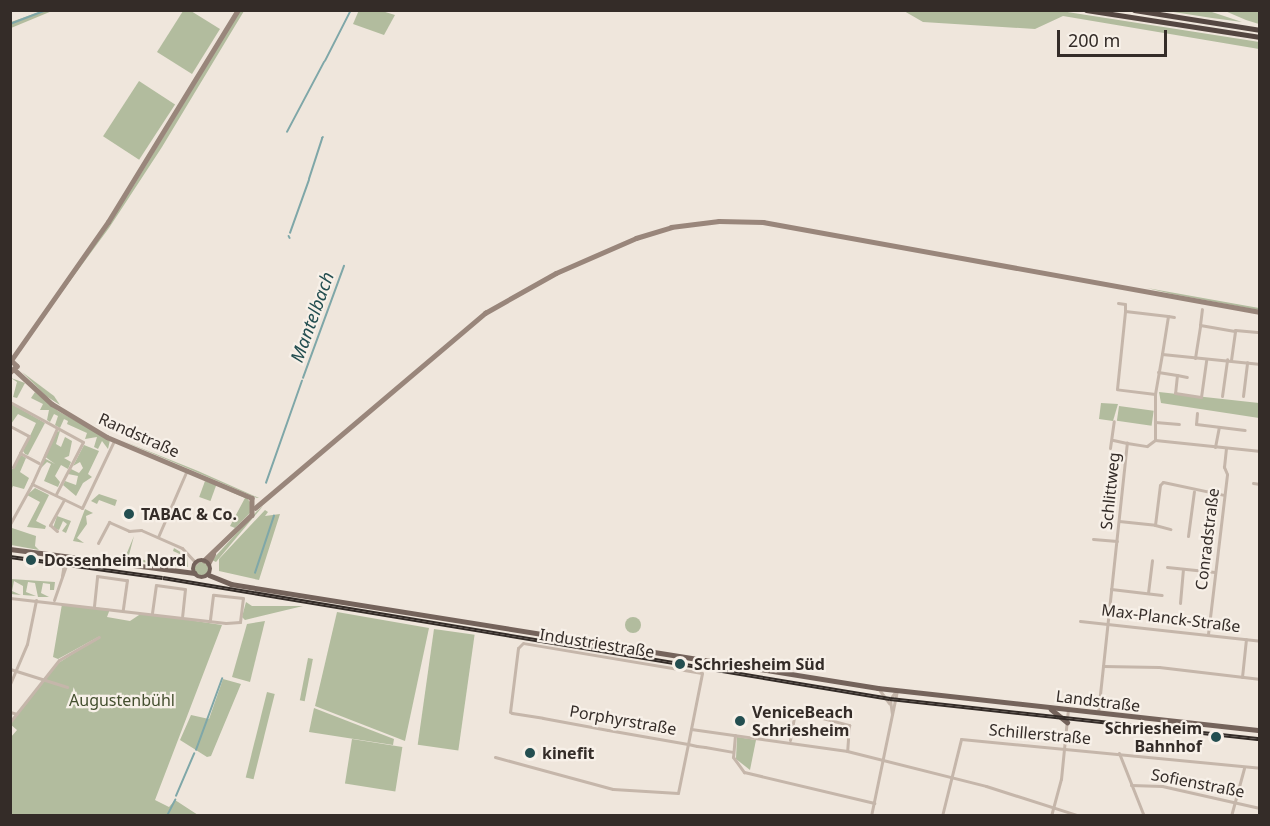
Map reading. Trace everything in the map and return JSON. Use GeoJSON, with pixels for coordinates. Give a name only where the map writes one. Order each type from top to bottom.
{"type":"FeatureCollection","features":[{"type":"Feature","properties":{"kind":"highway"},"geometry":{"type":"LineString","coordinates":[[1086,10],[1260,37]]}},
{"type":"Feature","properties":{"kind":"highway"},"geometry":{"type":"LineString","coordinates":[[1134,10],[1260,30]]}},
{"type":"Feature","properties":{"kind":"main road","name":"Landstraße"},"geometry":{"type":"LineString","coordinates":[[10,549],[194,573],[201,578],[208,575],[231,584],[897,691],[1260,730]]}},
{"type":"Feature","properties":{"kind":"main road"},"geometry":{"type":"LineString","coordinates":[[194,573],[195,563],[206,562],[208,575]]}},
{"type":"Feature","properties":{"kind":"main road"},"geometry":{"type":"LineString","coordinates":[[1048,707],[1067,722]]}},
{"type":"Feature","properties":{"kind":"street"},"geometry":{"type":"LineString","coordinates":[[13,372],[17,364],[11,359],[108,222],[238,10]]}},
{"type":"Feature","properties":{"kind":"street"},"geometry":{"type":"LineString","coordinates":[[206,562],[254,510],[485,313],[556,273],[636,238],[671,227],[730,220],[763,222],[1260,312]]}},
{"type":"Feature","properties":{"kind":"street"},"geometry":{"type":"LineString","coordinates":[[1118,303],[1125,304],[1125,311],[1117,389],[1155,394]]}},
{"type":"Feature","properties":{"kind":"street"},"geometry":{"type":"LineString","coordinates":[[1195,358],[1202,309]]}},
{"type":"Feature","properties":{"kind":"street"},"geometry":{"type":"LineString","coordinates":[[1125,311],[1174,317]]}},
{"type":"Feature","properties":{"kind":"street"},"geometry":{"type":"LineString","coordinates":[[1155,440],[1155,394],[1168,316]]}},
{"type":"Feature","properties":{"kind":"street"},"geometry":{"type":"LineString","coordinates":[[1200,325],[1234,331],[1260,332]]}},
{"type":"Feature","properties":{"kind":"street"},"geometry":{"type":"LineString","coordinates":[[1222,396],[1234,331]]}},
{"type":"Feature","properties":{"kind":"street"},"geometry":{"type":"LineString","coordinates":[[1162,354],[1260,364]]}},
{"type":"Feature","properties":{"kind":"street"},"geometry":{"type":"LineString","coordinates":[[1177,375],[1175,393],[1201,397],[1206,360]]}},
{"type":"Feature","properties":{"kind":"street"},"geometry":{"type":"LineString","coordinates":[[1243,396],[1247,362]]}},
{"type":"Feature","properties":{"kind":"street","name":"Randstraße"},"geometry":{"type":"LineString","coordinates":[[13,372],[52,404],[114,440],[254,501]]}},
{"type":"Feature","properties":{"kind":"street"},"geometry":{"type":"LineString","coordinates":[[1158,372],[1187,376]]}},
{"type":"Feature","properties":{"kind":"street"},"geometry":{"type":"LineString","coordinates":[[10,402],[83,442],[56,495]]}},
{"type":"Feature","properties":{"kind":"street"},"geometry":{"type":"LineString","coordinates":[[1197,413],[1196,424],[1245,430]]}},
{"type":"Feature","properties":{"kind":"street","name":"Schlittweg"},"geometry":{"type":"LineString","coordinates":[[1110,448],[1114,421]]}},
{"type":"Feature","properties":{"kind":"street"},"geometry":{"type":"LineString","coordinates":[[1155,422],[1179,424]]}},
{"type":"Feature","properties":{"kind":"street"},"geometry":{"type":"LineString","coordinates":[[10,426],[29,435],[13,467]]}},
{"type":"Feature","properties":{"kind":"street"},"geometry":{"type":"LineString","coordinates":[[1215,447],[1219,427]]}},
{"type":"Feature","properties":{"kind":"street"},"geometry":{"type":"LineString","coordinates":[[10,524],[12,516],[32,484],[39,463],[57,428]]}},
{"type":"Feature","properties":{"kind":"street"},"geometry":{"type":"LineString","coordinates":[[32,484],[82,508],[86,504],[114,440]]}},
{"type":"Feature","properties":{"kind":"street","name":"Schlittweg"},"geometry":{"type":"LineString","coordinates":[[1113,440],[1147,446],[1155,440],[1260,451]]}},
{"type":"Feature","properties":{"kind":"street","name":"Schlittweg"},"geometry":{"type":"LineString","coordinates":[[1098,713],[1127,443]]}},
{"type":"Feature","properties":{"kind":"street","name":"Conradstraße"},"geometry":{"type":"LineString","coordinates":[[1208,634],[1224,495],[1226,448]]}},
{"type":"Feature","properties":{"kind":"street"},"geometry":{"type":"LineString","coordinates":[[20,453],[39,463]]}},
{"type":"Feature","properties":{"kind":"street"},"geometry":{"type":"LineString","coordinates":[[158,537],[187,470]]}},
{"type":"Feature","properties":{"kind":"street"},"geometry":{"type":"LineString","coordinates":[[1155,525],[1161,483],[1224,495]]}},
{"type":"Feature","properties":{"kind":"street"},"geometry":{"type":"LineString","coordinates":[[1253,483],[1260,484]]}},
{"type":"Feature","properties":{"kind":"street"},"geometry":{"type":"LineString","coordinates":[[1188,536],[1194,491]]}},
{"type":"Feature","properties":{"kind":"street"},"geometry":{"type":"LineString","coordinates":[[254,510],[254,501],[268,499]]}},
{"type":"Feature","properties":{"kind":"street"},"geometry":{"type":"LineString","coordinates":[[57,531],[50,525],[64,500]]}},
{"type":"Feature","properties":{"kind":"street"},"geometry":{"type":"LineString","coordinates":[[1119,521],[1170,529]]}},
{"type":"Feature","properties":{"kind":"street"},"geometry":{"type":"LineString","coordinates":[[98,543],[108,522],[158,537],[182,548],[195,563]]}},
{"type":"Feature","properties":{"kind":"street","name":"Schlittweg"},"geometry":{"type":"LineString","coordinates":[[1093,539],[1117,541]]}},
{"type":"Feature","properties":{"kind":"street"},"geometry":{"type":"LineString","coordinates":[[57,556],[62,564],[62,576]]}},
{"type":"Feature","properties":{"kind":"street"},"geometry":{"type":"LineString","coordinates":[[62,564],[67,557]]}},
{"type":"Feature","properties":{"kind":"street"},"geometry":{"type":"LineString","coordinates":[[54,600],[67,557]]}},
{"type":"Feature","properties":{"kind":"street"},"geometry":{"type":"LineString","coordinates":[[1148,593],[1152,560]]}},
{"type":"Feature","properties":{"kind":"street"},"geometry":{"type":"LineString","coordinates":[[1167,567],[1215,572]]}},
{"type":"Feature","properties":{"kind":"street"},"geometry":{"type":"LineString","coordinates":[[1180,603],[1184,569]]}},
{"type":"Feature","properties":{"kind":"street"},"geometry":{"type":"LineString","coordinates":[[94,606],[97,576],[127,580],[123,610]]}},
{"type":"Feature","properties":{"kind":"street"},"geometry":{"type":"LineString","coordinates":[[152,613],[156,585],[185,589],[182,617]]}},
{"type":"Feature","properties":{"kind":"street"},"geometry":{"type":"LineString","coordinates":[[1111,589],[1162,595]]}},
{"type":"Feature","properties":{"kind":"street"},"geometry":{"type":"LineString","coordinates":[[10,597],[54,600],[210,621],[240,622],[243,598],[213,595],[210,621]]}},
{"type":"Feature","properties":{"kind":"street"},"geometry":{"type":"LineString","coordinates":[[10,684],[16,672],[36,600]]}},
{"type":"Feature","properties":{"kind":"street","name":"Max-Planck-Straße"},"geometry":{"type":"LineString","coordinates":[[1080,621],[1108,622],[1260,641]]}},
{"type":"Feature","properties":{"kind":"street"},"geometry":{"type":"LineString","coordinates":[[10,722],[63,657],[99,637]]}},
{"type":"Feature","properties":{"kind":"street"},"geometry":{"type":"LineString","coordinates":[[1242,678],[1246,639]]}},
{"type":"Feature","properties":{"kind":"street","name":"Industriestraße"},"geometry":{"type":"LineString","coordinates":[[509,711],[518,648],[523,643],[702,673],[691,729]]}},
{"type":"Feature","properties":{"kind":"street"},"geometry":{"type":"LineString","coordinates":[[1103,666],[1159,668],[1260,680]]}},
{"type":"Feature","properties":{"kind":"street"},"geometry":{"type":"LineString","coordinates":[[10,669],[67,687]]}},
{"type":"Feature","properties":{"kind":"street"},"geometry":{"type":"LineString","coordinates":[[878,688],[889,703],[892,716]]}},
{"type":"Feature","properties":{"kind":"street"},"geometry":{"type":"LineString","coordinates":[[889,703],[897,691]]}},
{"type":"Feature","properties":{"kind":"street"},"geometry":{"type":"LineString","coordinates":[[871,816],[897,691]]}},
{"type":"Feature","properties":{"kind":"street"},"geometry":{"type":"LineString","coordinates":[[1051,816],[1065,748],[1068,709]]}},
{"type":"Feature","properties":{"kind":"street","name":"Porphyrstraße"},"geometry":{"type":"LineString","coordinates":[[509,711],[733,752]]}},
{"type":"Feature","properties":{"kind":"street"},"geometry":{"type":"LineString","coordinates":[[10,712],[17,714]]}},
{"type":"Feature","properties":{"kind":"street"},"geometry":{"type":"LineString","coordinates":[[790,740],[794,717],[803,713],[849,725],[847,751]]}},
{"type":"Feature","properties":{"kind":"street"},"geometry":{"type":"LineString","coordinates":[[495,757],[613,789],[678,793],[691,729],[790,740],[847,751],[951,777],[1080,816]]}},
{"type":"Feature","properties":{"kind":"street"},"geometry":{"type":"LineString","coordinates":[[735,735],[733,752],[736,765],[744,772],[874,803]]}},
{"type":"Feature","properties":{"kind":"street","name":"Schillerstraße"},"geometry":{"type":"LineString","coordinates":[[951,777],[961,739],[1260,768]]}},
{"type":"Feature","properties":{"kind":"street"},"geometry":{"type":"LineString","coordinates":[[1118,753],[1144,816]]}},
{"type":"Feature","properties":{"kind":"street"},"geometry":{"type":"LineString","coordinates":[[1231,816],[1244,768]]}},
{"type":"Feature","properties":{"kind":"street"},"geometry":{"type":"LineString","coordinates":[[942,816],[951,777]]}},
{"type":"Feature","properties":{"kind":"street","name":"Sofienstraße"},"geometry":{"type":"LineString","coordinates":[[1131,785],[1162,786],[1260,807]]}},
{"type":"Feature","properties":{"kind":"green space"},"geometry":{"type":"Polygon","coordinates":[[[359,10],[382,11],[395,15],[384,35],[353,24],[359,10]]]}},
{"type":"Feature","properties":{"kind":"green space"},"geometry":{"type":"Polygon","coordinates":[[[42,11],[52,11],[11,28],[11,22],[42,11]]]}},
{"type":"Feature","properties":{"kind":"green space"},"geometry":{"type":"Polygon","coordinates":[[[183,11],[191,11],[220,29],[192,74],[157,52],[183,11]]]}},
{"type":"Feature","properties":{"kind":"green space"},"geometry":{"type":"Polygon","coordinates":[[[240,11],[244,11],[162,147],[109,228],[17,353],[131,190],[240,11]]]}},
{"type":"Feature","properties":{"kind":"green space"},"geometry":{"type":"Polygon","coordinates":[[[904,11],[1061,11],[1259,42],[1259,49],[1063,16],[1035,29],[923,22],[904,11]]]}},
{"type":"Feature","properties":{"kind":"green space"},"geometry":{"type":"Polygon","coordinates":[[[1167,11],[1209,11],[1242,22],[1212,18],[1167,11]]]}},
{"type":"Feature","properties":{"kind":"green space"},"geometry":{"type":"Polygon","coordinates":[[[1225,11],[1259,11],[1259,24],[1246,20],[1225,11]]]}},
{"type":"Feature","properties":{"kind":"green space"},"geometry":{"type":"Polygon","coordinates":[[[139,81],[175,104],[139,160],[103,136],[139,81]]]}},
{"type":"Feature","properties":{"kind":"green space"},"geometry":{"type":"Polygon","coordinates":[[[1147,288],[1259,308],[1259,310],[1172,294],[1147,288]]]}},
{"type":"Feature","properties":{"kind":"green space"},"geometry":{"type":"Polygon","coordinates":[[[22,372],[54,396],[60,405],[46,396],[22,372]]]}},
{"type":"Feature","properties":{"kind":"green space"},"geometry":{"type":"Polygon","coordinates":[[[11,378],[25,383],[17,398],[13,397],[17,382],[11,378]]]}},
{"type":"Feature","properties":{"kind":"green space"},"geometry":{"type":"Polygon","coordinates":[[[35,392],[58,411],[110,440],[108,449],[102,441],[98,449],[94,447],[97,437],[85,439],[87,433],[67,424],[68,421],[64,419],[60,428],[55,425],[58,416],[54,414],[50,422],[47,420],[49,410],[40,410],[43,404],[31,398],[35,392]]]}},
{"type":"Feature","properties":{"kind":"green space"},"geometry":{"type":"Polygon","coordinates":[[[1159,392],[1259,403],[1259,418],[1161,403],[1159,392]]]}},
{"type":"Feature","properties":{"kind":"green space"},"geometry":{"type":"Polygon","coordinates":[[[10,403],[45,423],[28,455],[39,459],[25,454],[23,451],[36,423],[18,414],[11,424],[10,403]]]}},
{"type":"Feature","properties":{"kind":"green space"},"geometry":{"type":"Polygon","coordinates":[[[1101,403],[1118,404],[1113,421],[1099,419],[1101,403]]]}},
{"type":"Feature","properties":{"kind":"green space"},"geometry":{"type":"Polygon","coordinates":[[[1119,406],[1154,411],[1152,426],[1117,421],[1119,406]]]}},
{"type":"Feature","properties":{"kind":"green space"},"geometry":{"type":"Polygon","coordinates":[[[60,431],[56,444],[61,447],[65,437],[72,441],[69,456],[64,458],[71,462],[68,469],[61,465],[55,476],[60,482],[58,487],[44,481],[51,464],[47,462],[41,468],[44,458],[55,464],[44,456],[56,432],[60,431]]]}},
{"type":"Feature","properties":{"kind":"green space"},"geometry":{"type":"Polygon","coordinates":[[[121,440],[198,471],[259,498],[257,498],[121,440]]]}},
{"type":"Feature","properties":{"kind":"green space"},"geometry":{"type":"Polygon","coordinates":[[[84,445],[99,451],[88,474],[92,477],[83,483],[76,496],[63,485],[65,481],[76,485],[78,476],[68,474],[71,469],[79,473],[83,468],[80,462],[73,466],[84,445]]]}},
{"type":"Feature","properties":{"kind":"green space"},"geometry":{"type":"Polygon","coordinates":[[[21,455],[26,458],[20,472],[29,478],[24,489],[13,486],[11,490],[11,471],[21,455]]]}},
{"type":"Feature","properties":{"kind":"green space"},"geometry":{"type":"Polygon","coordinates":[[[205,481],[216,485],[210,501],[199,497],[205,481]]]}},
{"type":"Feature","properties":{"kind":"green space"},"geometry":{"type":"Polygon","coordinates":[[[35,488],[49,495],[36,521],[46,526],[45,529],[27,527],[40,502],[27,495],[35,488]]]}},
{"type":"Feature","properties":{"kind":"green space"},"geometry":{"type":"Polygon","coordinates":[[[224,489],[246,497],[250,502],[250,513],[235,528],[230,526],[245,498],[224,489]]]}},
{"type":"Feature","properties":{"kind":"green space"},"geometry":{"type":"Polygon","coordinates":[[[99,494],[117,500],[115,506],[99,500],[97,504],[91,501],[99,494]]]}},
{"type":"Feature","properties":{"kind":"green space"},"geometry":{"type":"Polygon","coordinates":[[[263,506],[216,562],[212,560],[257,511],[263,506]]]}},
{"type":"Feature","properties":{"kind":"green space"},"geometry":{"type":"Polygon","coordinates":[[[85,509],[93,513],[86,516],[87,524],[77,538],[84,543],[73,541],[85,509]]]}},
{"type":"Feature","properties":{"kind":"green space"},"geometry":{"type":"Polygon","coordinates":[[[265,510],[268,512],[265,516],[280,514],[259,580],[219,571],[219,559],[265,510]]]}},
{"type":"Feature","properties":{"kind":"green space"},"geometry":{"type":"Polygon","coordinates":[[[57,516],[71,521],[66,533],[62,531],[67,524],[63,521],[59,530],[53,528],[57,516]]]}},
{"type":"Feature","properties":{"kind":"green space"},"geometry":{"type":"Polygon","coordinates":[[[12,528],[36,536],[35,546],[39,550],[11,545],[12,528]]]}},
{"type":"Feature","properties":{"kind":"green space"},"geometry":{"type":"Polygon","coordinates":[[[134,536],[129,555],[150,562],[180,565],[184,556],[173,551],[174,548],[187,556],[188,567],[124,560],[134,536]]]}},
{"type":"Feature","properties":{"kind":"green space"},"geometry":{"type":"Polygon","coordinates":[[[202,562],[210,570],[202,578],[194,570],[202,562]]]}},
{"type":"Feature","properties":{"kind":"green space"},"geometry":{"type":"Polygon","coordinates":[[[11,579],[55,582],[54,590],[50,590],[50,584],[43,583],[41,593],[49,597],[38,597],[35,583],[28,582],[26,592],[36,596],[23,595],[23,586],[14,581],[12,591],[21,595],[11,594],[11,579]]]}},
{"type":"Feature","properties":{"kind":"green space"},"geometry":{"type":"Polygon","coordinates":[[[246,602],[252,606],[303,606],[245,620],[242,617],[246,602]]]}},
{"type":"Feature","properties":{"kind":"green space","name":"Augustenbühl"},"geometry":{"type":"Polygon","coordinates":[[[62,604],[110,609],[107,617],[130,621],[142,613],[222,625],[155,800],[169,807],[175,800],[198,815],[11,815],[11,737],[17,730],[10,724],[57,664],[100,636],[58,659],[53,657],[62,604]]]}},
{"type":"Feature","properties":{"kind":"green space"},"geometry":{"type":"Polygon","coordinates":[[[337,612],[429,628],[405,741],[315,706],[337,612]]]}},
{"type":"Feature","properties":{"kind":"green space"},"geometry":{"type":"Polygon","coordinates":[[[630,617],[636,617],[641,625],[639,631],[630,633],[625,628],[625,622],[630,617]]]}},
{"type":"Feature","properties":{"kind":"green space"},"geometry":{"type":"Polygon","coordinates":[[[265,621],[250,682],[232,677],[247,624],[265,621]]]}},
{"type":"Feature","properties":{"kind":"green space"},"geometry":{"type":"Polygon","coordinates":[[[434,629],[475,635],[458,751],[418,745],[434,629]]]}},
{"type":"Feature","properties":{"kind":"green space"},"geometry":{"type":"Polygon","coordinates":[[[308,658],[313,659],[305,701],[300,700],[308,658]]]}},
{"type":"Feature","properties":{"kind":"green space"},"geometry":{"type":"Polygon","coordinates":[[[223,679],[241,684],[211,756],[207,757],[180,740],[191,715],[209,719],[223,679]]]}},
{"type":"Feature","properties":{"kind":"green space"},"geometry":{"type":"Polygon","coordinates":[[[267,692],[275,694],[253,779],[246,777],[267,692]]]}},
{"type":"Feature","properties":{"kind":"green space"},"geometry":{"type":"Polygon","coordinates":[[[314,708],[394,739],[393,745],[309,732],[314,708]]]}},
{"type":"Feature","properties":{"kind":"green space"},"geometry":{"type":"Polygon","coordinates":[[[737,737],[756,740],[750,770],[736,759],[737,737]]]}},
{"type":"Feature","properties":{"kind":"green space"},"geometry":{"type":"Polygon","coordinates":[[[352,739],[402,747],[395,791],[345,783],[352,739]]]}},
{"type":"Feature","properties":{"kind":"waterway"},"geometry":{"type":"LineString","coordinates":[[10,24],[47,10]]}},
{"type":"Feature","properties":{"kind":"waterway","name":"Mantelbach"},"geometry":{"type":"LineString","coordinates":[[325,61],[351,10]]}},
{"type":"Feature","properties":{"kind":"waterway","name":"Mantelbach"},"geometry":{"type":"LineString","coordinates":[[287,132],[324,62]]}},
{"type":"Feature","properties":{"kind":"waterway","name":"Mantelbach"},"geometry":{"type":"LineString","coordinates":[[309,179],[322,139]]}},
{"type":"Feature","properties":{"kind":"waterway","name":"Mantelbach"},"geometry":{"type":"LineString","coordinates":[[290,233],[309,180]]}},
{"type":"Feature","properties":{"kind":"waterway","name":"Mantelbach"},"geometry":{"type":"LineString","coordinates":[[303,378],[344,266]]}},
{"type":"Feature","properties":{"kind":"waterway","name":"Mantelbach"},"geometry":{"type":"LineString","coordinates":[[266,483],[302,381]]}},
{"type":"Feature","properties":{"kind":"waterway","name":"Mantelbach"},"geometry":{"type":"LineString","coordinates":[[255,573],[274,516]]}},
{"type":"Feature","properties":{"kind":"waterway","name":"Mantelbach"},"geometry":{"type":"LineString","coordinates":[[196,750],[222,679]]}},
{"type":"Feature","properties":{"kind":"waterway","name":"Mantelbach"},"geometry":{"type":"LineString","coordinates":[[176,796],[194,754]]}},
{"type":"Feature","properties":{"kind":"waterway","name":"Mantelbach"},"geometry":{"type":"LineString","coordinates":[[167,816],[175,800]]}},
{"type":"Feature","properties":{"kind":"railway"},"geometry":{"type":"LineString","coordinates":[[10,557],[163,578],[890,699],[1260,739]]}},
{"type":"Feature","properties":{"kind":"place","name":"TABAC & Co."},"geometry":{"type":"Point","coordinates":[129,514]}},
{"type":"Feature","properties":{"kind":"place","name":"Dossenheim Nord"},"geometry":{"type":"Point","coordinates":[31,560]}},
{"type":"Feature","properties":{"kind":"place","name":"Schriesheim Süd"},"geometry":{"type":"Point","coordinates":[680,664]}},
{"type":"Feature","properties":{"kind":"place","name":"VeniceBeach Schriesheim"},"geometry":{"type":"Point","coordinates":[740,721]}},
{"type":"Feature","properties":{"kind":"place","name":"Schriesheim Bahnhof"},"geometry":{"type":"Point","coordinates":[1216,737]}},
{"type":"Feature","properties":{"kind":"place","name":"kinefit"},"geometry":{"type":"Point","coordinates":[530,753]}}]}
